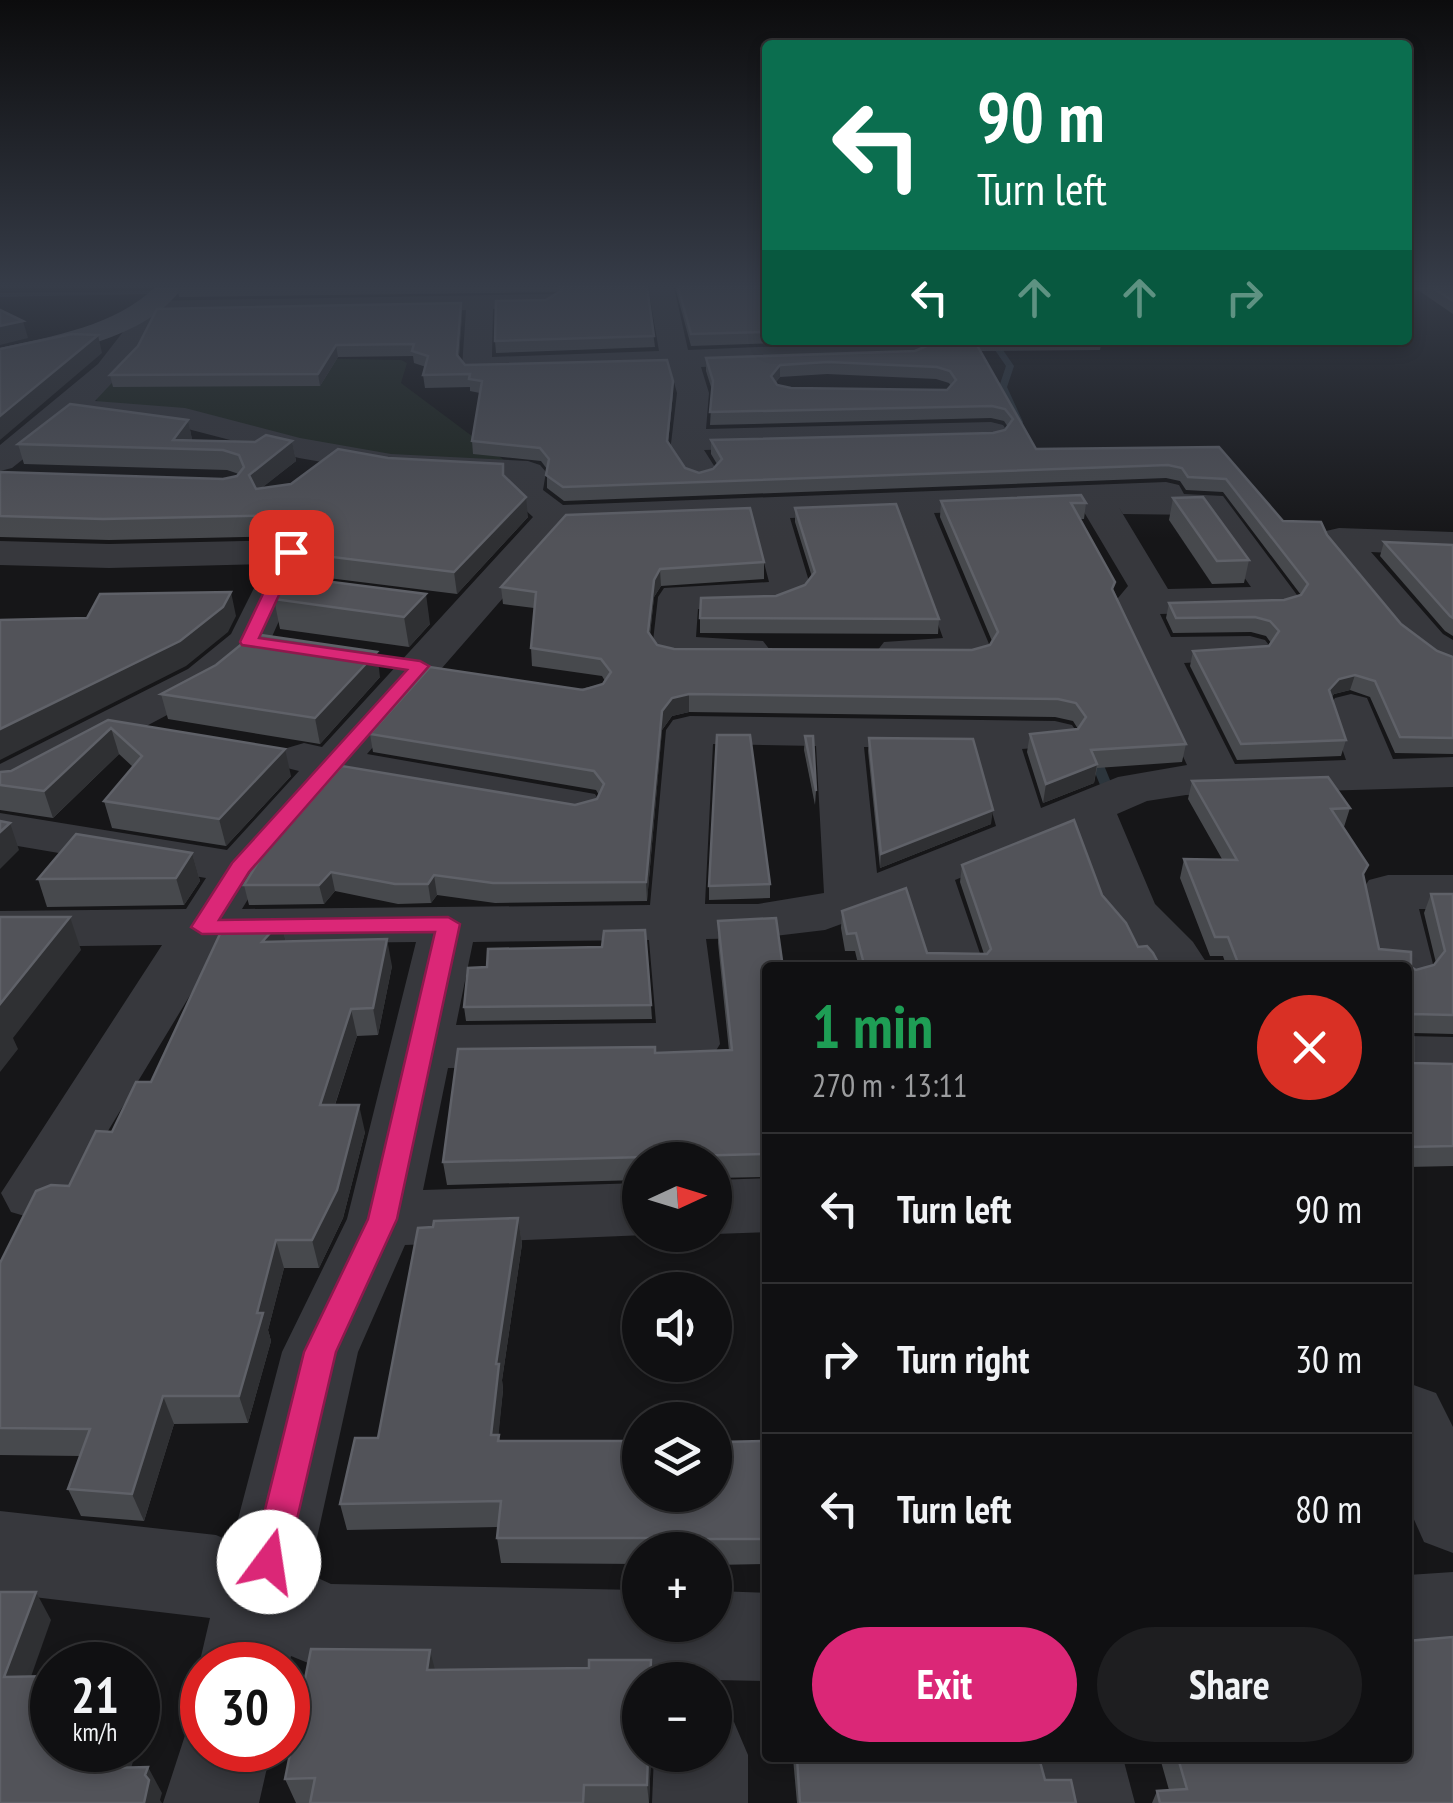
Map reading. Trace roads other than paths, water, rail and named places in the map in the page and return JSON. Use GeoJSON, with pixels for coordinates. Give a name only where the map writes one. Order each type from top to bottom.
{"type":"FeatureCollection","features":[{"type":"Feature","properties":{"kind":"street"},"geometry":{"type":"LineString","coordinates":[[10,472],[58,415],[109,371]]}},
{"type":"Feature","properties":{"kind":"street"},"geometry":{"type":"LineString","coordinates":[[680,509],[681,500],[702,469],[686,452],[693,393],[685,371]]}},
{"type":"Feature","properties":{"kind":"street"},"geometry":{"type":"LineString","coordinates":[[693,393],[730,391]]}},
{"type":"Feature","properties":{"kind":"street"},"geometry":{"type":"LineString","coordinates":[[0,414],[185,418],[334,454],[458,470],[528,472],[525,493],[554,516]]}},
{"type":"Feature","properties":{"kind":"street"},"geometry":{"type":"LineString","coordinates":[[687,440],[991,432]]}},
{"type":"Feature","properties":{"kind":"street"},"geometry":{"type":"LineString","coordinates":[[288,487],[334,454]]}},
{"type":"Feature","properties":{"kind":"street"},"geometry":{"type":"LineString","coordinates":[[35,1192],[240,868],[420,666],[448,610],[554,516],[970,500],[1009,477],[1016,459]]}},
{"type":"Feature","properties":{"kind":"street"},"geometry":{"type":"LineString","coordinates":[[970,500],[980,510],[1077,497],[1166,493]]}},
{"type":"Feature","properties":{"kind":"street"},"geometry":{"type":"LineString","coordinates":[[1077,497],[1150,588],[1134,604],[1218,779]]}},
{"type":"Feature","properties":{"kind":"street"},"geometry":{"type":"LineString","coordinates":[[1077,497],[1210,504],[1280,599],[1157,602],[1142,596]]}},
{"type":"Feature","properties":{"kind":"street"},"geometry":{"type":"LineString","coordinates":[[852,650],[970,651],[912,502]]}},
{"type":"Feature","properties":{"kind":"street"},"geometry":{"type":"LineString","coordinates":[[768,506],[791,588],[777,594],[678,597],[674,650],[793,650]]}},
{"type":"Feature","properties":{"kind":"street"},"geometry":{"type":"LineString","coordinates":[[0,549],[28,516]]}},
{"type":"Feature","properties":{"kind":"street"},"geometry":{"type":"LineString","coordinates":[[1453,544],[1339,539],[1428,642],[1453,658]]}},
{"type":"Feature","properties":{"kind":"street"},"geometry":{"type":"LineString","coordinates":[[0,549],[109,556],[291,552],[293,590],[268,644],[0,783]]}},
{"type":"Feature","properties":{"kind":"street"},"geometry":{"type":"LineString","coordinates":[[1157,650],[1250,648]]}},
{"type":"Feature","properties":{"kind":"street"},"geometry":{"type":"LineString","coordinates":[[363,658],[475,674]]}},
{"type":"Feature","properties":{"kind":"street"},"geometry":{"type":"LineString","coordinates":[[1351,708],[1375,775]]}},
{"type":"Feature","properties":{"kind":"street"},"geometry":{"type":"LineString","coordinates":[[108,727],[183,739]]}},
{"type":"Feature","properties":{"kind":"street"},"geometry":{"type":"LineString","coordinates":[[424,1047],[689,1044],[676,922],[690,730],[1055,735]]}},
{"type":"Feature","properties":{"kind":"street"},"geometry":{"type":"LineString","coordinates":[[840,732],[852,902]]}},
{"type":"Feature","properties":{"kind":"street"},"geometry":{"type":"LineString","coordinates":[[994,734],[1024,834]]}},
{"type":"Feature","properties":{"kind":"street"},"geometry":{"type":"LineString","coordinates":[[258,751],[577,805]]}},
{"type":"Feature","properties":{"kind":"street"},"geometry":{"type":"LineString","coordinates":[[0,930],[758,921],[825,914],[1136,788],[1218,779],[1452,774]]}},
{"type":"Feature","properties":{"kind":"street"},"geometry":{"type":"LineString","coordinates":[[1089,808],[1130,911],[1177,962]]}},
{"type":"Feature","properties":{"kind":"street"},"geometry":{"type":"LineString","coordinates":[[0,828],[240,868]]}},
{"type":"Feature","properties":{"kind":"street"},"geometry":{"type":"LineString","coordinates":[[926,873],[954,962]]}},
{"type":"Feature","properties":{"kind":"street"},"geometry":{"type":"LineString","coordinates":[[1404,962],[1388,892],[1453,892]]}},
{"type":"Feature","properties":{"kind":"street"},"geometry":{"type":"LineString","coordinates":[[253,1631],[320,1352],[382,1219],[424,1047],[448,924]]}},
{"type":"Feature","properties":{"kind":"street"},"geometry":{"type":"LineString","coordinates":[[1412,1058],[1453,1058]]}},
{"type":"Feature","properties":{"kind":"street"},"geometry":{"type":"LineString","coordinates":[[732,1206],[762,1205]]}},
{"type":"Feature","properties":{"kind":"street"},"geometry":{"type":"LineString","coordinates":[[382,1219],[622,1211]]}},
{"type":"Feature","properties":{"kind":"street"},"geometry":{"type":"LineString","coordinates":[[1412,1427],[1453,1514]]}},
{"type":"Feature","properties":{"kind":"street"},"geometry":{"type":"LineString","coordinates":[[0,1552],[216,1578],[253,1631]]}},
{"type":"Feature","properties":{"kind":"street"},"geometry":{"type":"LineString","coordinates":[[1412,1618],[1453,1615]]}},
{"type":"Feature","properties":{"kind":"street"},"geometry":{"type":"LineString","coordinates":[[253,1631],[330,1628],[725,1651]]}},
{"type":"Feature","properties":{"kind":"street"},"geometry":{"type":"LineString","coordinates":[[1077,1762],[1087,1803]]}},
{"type":"Feature","properties":{"kind":"street"},"geometry":{"type":"LineString","coordinates":[[211,1803],[219,1772]]}},
{"type":"Feature","properties":{"kind":"street"},"geometry":{"type":"LineString","coordinates":[[700,1803],[701,1772]]}},
{"type":"Feature","properties":{"kind":"waterway"},"geometry":{"type":"LineString","coordinates":[[1008,371],[1003,387],[1019,422]]}},
{"type":"Feature","properties":{"kind":"waterway"},"geometry":{"type":"LineString","coordinates":[[1093,753],[1106,785]]}}]}
